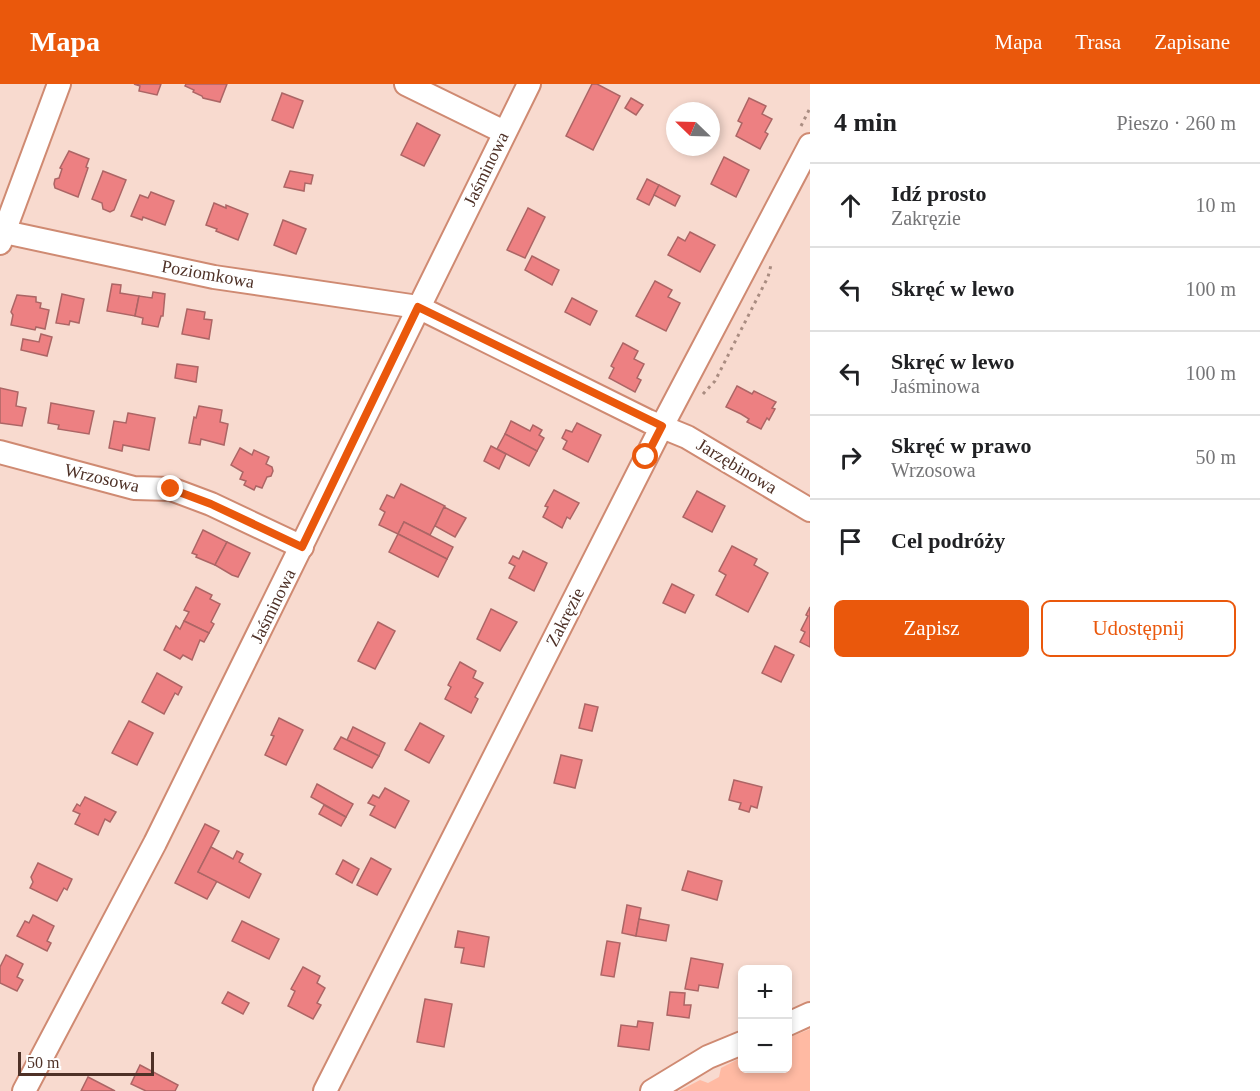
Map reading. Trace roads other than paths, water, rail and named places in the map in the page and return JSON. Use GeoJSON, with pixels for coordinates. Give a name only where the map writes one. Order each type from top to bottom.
{"type":"FeatureCollection","features":[{"type":"Feature","properties":{"kind":"street"},"geometry":{"type":"LineString","coordinates":[[1,235],[59,84]]}},
{"type":"Feature","properties":{"kind":"street"},"geometry":{"type":"LineString","coordinates":[[406,84],[504,132]]}},
{"type":"Feature","properties":{"kind":"street","name":"Jaśminowa"},"geometry":{"type":"LineString","coordinates":[[24,1091],[155,843],[529,84]]}},
{"type":"Feature","properties":{"kind":"street","name":"Zakręzie"},"geometry":{"type":"LineString","coordinates":[[325,1091],[662,426],[810,145]]}},
{"type":"Feature","properties":{"kind":"street","name":"Poziomkowa"},"geometry":{"type":"LineString","coordinates":[[1,235],[214,278],[418,307],[662,426]]}},
{"type":"Feature","properties":{"kind":"street","name":"Jarzębinowa"},"geometry":{"type":"LineString","coordinates":[[662,426],[687,437],[810,510]]}},
{"type":"Feature","properties":{"kind":"street","name":"Wrzosowa"},"geometry":{"type":"LineString","coordinates":[[0,452],[134,488],[171,489],[211,504],[302,547]]}},
{"type":"Feature","properties":{"kind":"street"},"geometry":{"type":"LineString","coordinates":[[792,1022],[810,1014]]}},
{"type":"Feature","properties":{"kind":"street"},"geometry":{"type":"LineString","coordinates":[[652,1091],[708,1057],[738,1045]]}}]}
